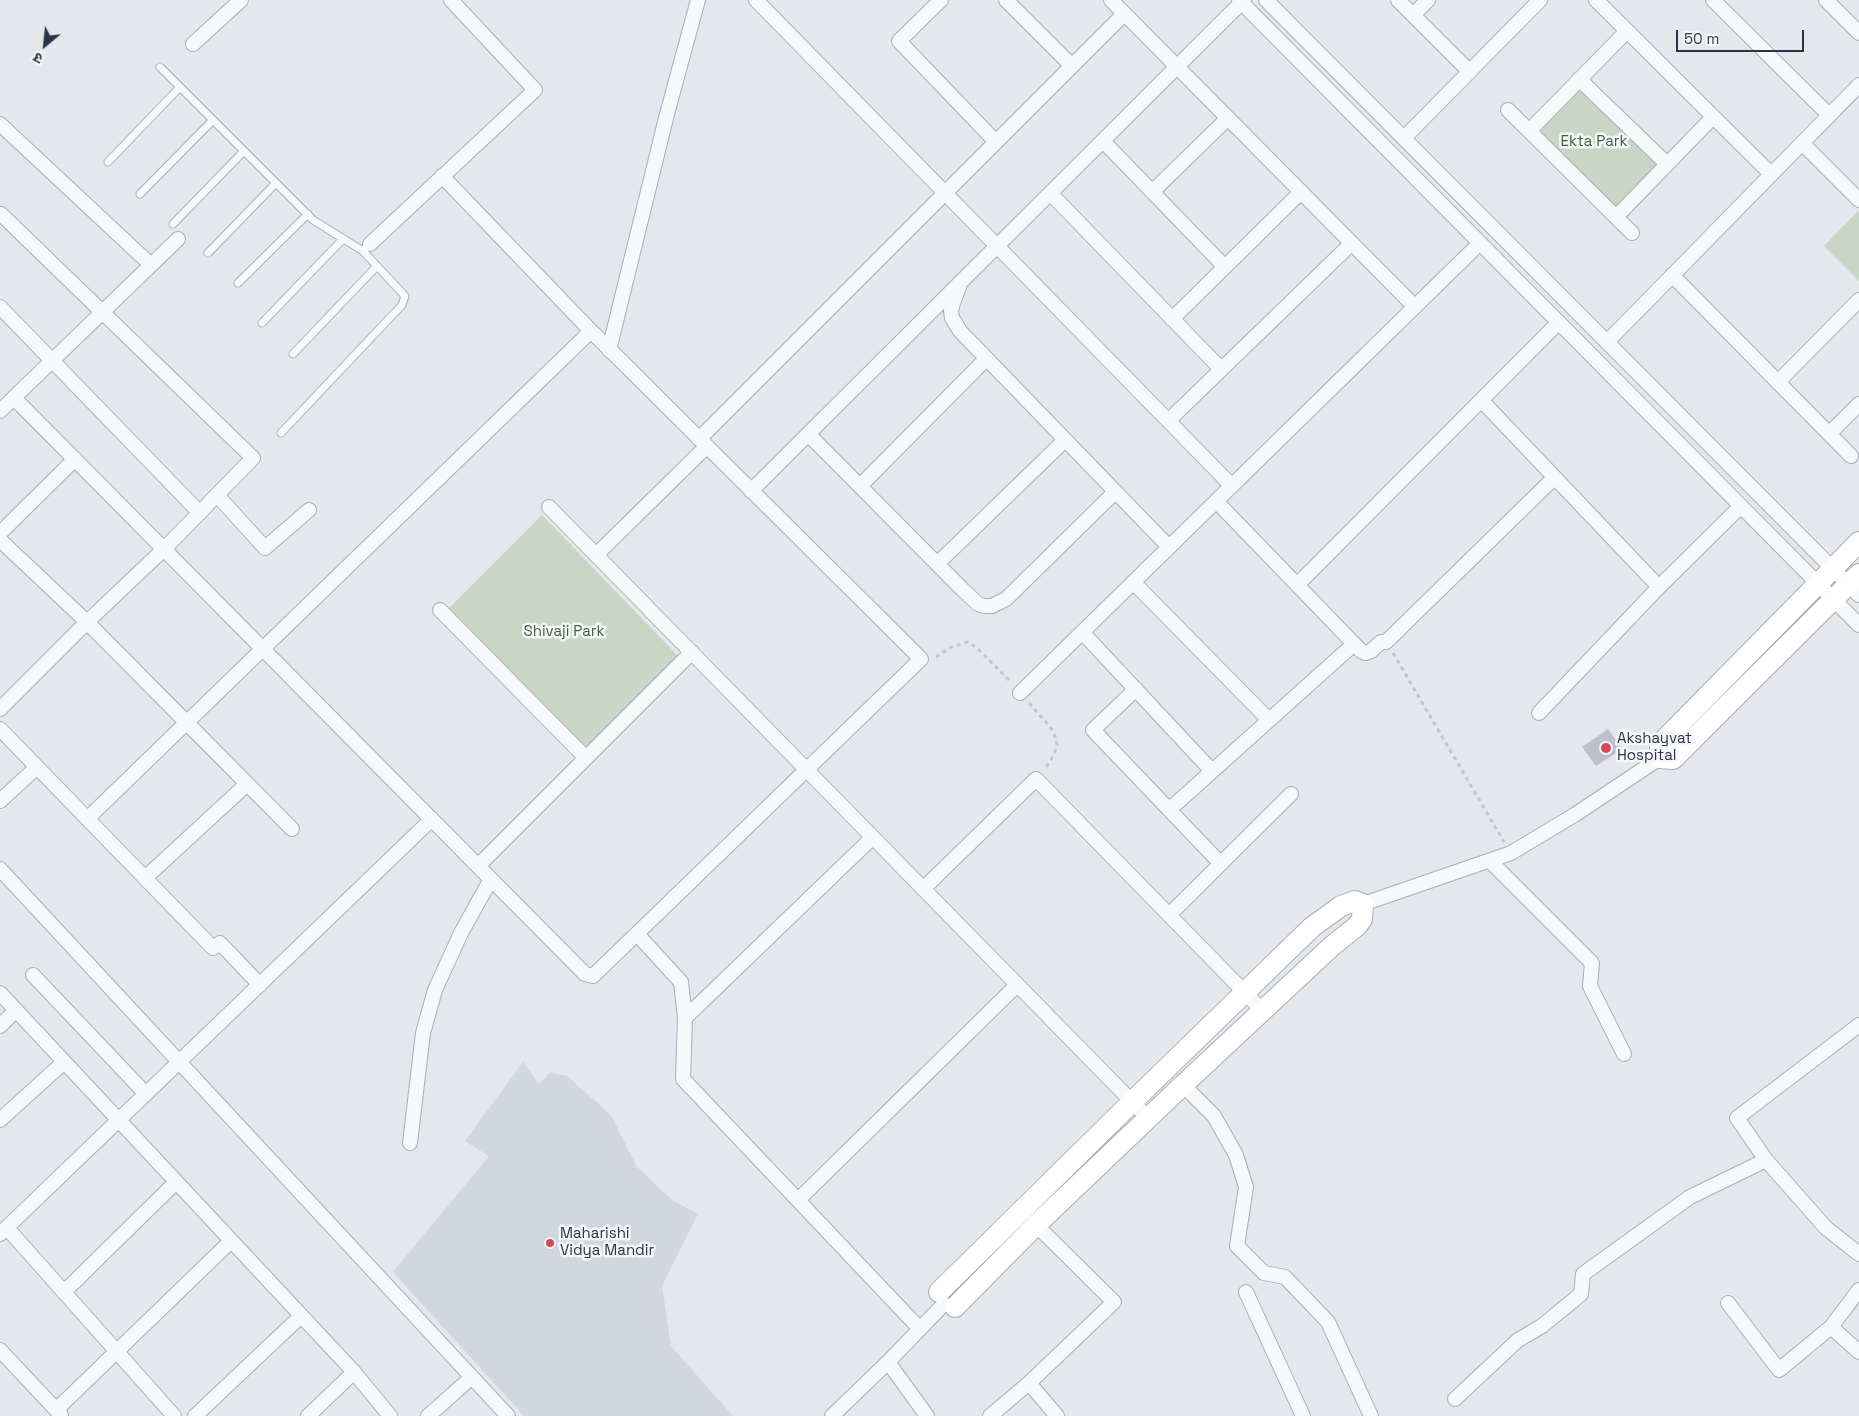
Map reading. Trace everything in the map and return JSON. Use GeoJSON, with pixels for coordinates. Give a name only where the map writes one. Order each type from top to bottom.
{"type":"FeatureCollection","features":[{"type":"Feature","properties":{"kind":"street"},"geometry":{"type":"LineString","coordinates":[[193,44],[241,0]]}},
{"type":"Feature","properties":{"kind":"street"},"geometry":{"type":"LineString","coordinates":[[366,248],[536,90],[451,0]]}},
{"type":"Feature","properties":{"kind":"street"},"geometry":{"type":"LineString","coordinates":[[610,350],[667,114],[698,0]]}},
{"type":"Feature","properties":{"kind":"street"},"geometry":{"type":"LineString","coordinates":[[756,0],[1232,486]]}},
{"type":"Feature","properties":{"kind":"street"},"geometry":{"type":"LineString","coordinates":[[941,0],[899,41],[996,142]]}},
{"type":"Feature","properties":{"kind":"street"},"geometry":{"type":"LineString","coordinates":[[1006,0],[1072,66]]}},
{"type":"Feature","properties":{"kind":"street"},"geometry":{"type":"LineString","coordinates":[[1111,0],[1415,307]]}},
{"type":"Feature","properties":{"kind":"street"},"geometry":{"type":"LineString","coordinates":[[832,1416],[920,1329],[1132,1102],[1244,991],[1312,927],[1340,906],[1355,901],[1363,904],[1511,854],[1576,814],[1660,758],[1673,759],[1834,600],[1856,585],[1832,568],[1266,0]]}},
{"type":"Feature","properties":{"kind":"street"},"geometry":{"type":"LineString","coordinates":[[1398,0],[1469,72]]}},
{"type":"Feature","properties":{"kind":"street"},"geometry":{"type":"LineString","coordinates":[[1413,15],[1428,0]]}},
{"type":"Feature","properties":{"kind":"street"},"geometry":{"type":"LineString","coordinates":[[1404,138],[1540,0]]}},
{"type":"Feature","properties":{"kind":"street"},"geometry":{"type":"LineString","coordinates":[[1596,0],[1771,174]]}},
{"type":"Feature","properties":{"kind":"street"},"geometry":{"type":"LineString","coordinates":[[1713,0],[1829,115]]}},
{"type":"Feature","properties":{"kind":"street"},"geometry":{"type":"LineString","coordinates":[[1826,0],[1859,33]]}},
{"type":"Feature","properties":{"kind":"street"},"geometry":{"type":"LineString","coordinates":[[751,490],[1242,1],[1859,625]]}},
{"type":"Feature","properties":{"kind":"street"},"geometry":{"type":"LineString","coordinates":[[596,555],[945,193],[1124,14]]}},
{"type":"Feature","properties":{"kind":"street"},"geometry":{"type":"LineString","coordinates":[[1529,131],[1626,31]]}},
{"type":"Feature","properties":{"kind":"street"},"geometry":{"type":"LineString","coordinates":[[1579,79],[1667,164]]}},
{"type":"Feature","properties":{"kind":"street"},"geometry":{"type":"LineString","coordinates":[[1607,342],[1859,85]]}},
{"type":"Feature","properties":{"kind":"street"},"geometry":{"type":"LineString","coordinates":[[1508,110],[1632,233]]}},
{"type":"Feature","properties":{"kind":"street"},"geometry":{"type":"LineString","coordinates":[[1616,217],[1713,117]]}},
{"type":"Feature","properties":{"kind":"street"},"geometry":{"type":"LineString","coordinates":[[1152,192],[1228,118]]}},
{"type":"Feature","properties":{"kind":"street"},"geometry":{"type":"LineString","coordinates":[[0,124],[151,265]]}},
{"type":"Feature","properties":{"kind":"street"},"geometry":{"type":"LineString","coordinates":[[1103,141],[1225,267]]}},
{"type":"Feature","properties":{"kind":"street"},"geometry":{"type":"LineString","coordinates":[[1802,143],[1859,200]]}},
{"type":"Feature","properties":{"kind":"street"},"geometry":{"type":"LineString","coordinates":[[14,398],[585,974],[593,976],[921,659],[591,331],[442,176]]}},
{"type":"Feature","properties":{"kind":"street"},"geometry":{"type":"LineString","coordinates":[[1172,319],[1301,192]]}},
{"type":"Feature","properties":{"kind":"street"},"geometry":{"type":"LineString","coordinates":[[1050,193],[1221,369]]}},
{"type":"Feature","properties":{"kind":"street"},"geometry":{"type":"LineString","coordinates":[[0,709],[87,622],[164,549],[253,458],[1,214]]}},
{"type":"Feature","properties":{"kind":"street"},"geometry":{"type":"LineString","coordinates":[[0,411],[178,239]]}},
{"type":"Feature","properties":{"kind":"street"},"geometry":{"type":"LineString","coordinates":[[1168,421],[1352,243]]}},
{"type":"Feature","properties":{"kind":"street"},"geometry":{"type":"LineString","coordinates":[[1020,693],[1480,243]]}},
{"type":"Feature","properties":{"kind":"street"},"geometry":{"type":"LineString","coordinates":[[1672,275],[1851,456]]}},
{"type":"Feature","properties":{"kind":"street"},"geometry":{"type":"LineString","coordinates":[[961,282],[952,302],[952,318],[960,331],[1169,547]]}},
{"type":"Feature","properties":{"kind":"street"},"geometry":{"type":"LineString","coordinates":[[1778,382],[1859,300]]}},
{"type":"Feature","properties":{"kind":"street"},"geometry":{"type":"LineString","coordinates":[[0,308],[200,513]]}},
{"type":"Feature","properties":{"kind":"street"},"geometry":{"type":"LineString","coordinates":[[1297,585],[1559,322]]}},
{"type":"Feature","properties":{"kind":"street"},"geometry":{"type":"LineString","coordinates":[[87,819],[591,331]]}},
{"type":"Feature","properties":{"kind":"street"},"geometry":{"type":"LineString","coordinates":[[860,486],[986,359]]}},
{"type":"Feature","properties":{"kind":"street"},"geometry":{"type":"LineString","coordinates":[[1481,400],[1659,587]]}},
{"type":"Feature","properties":{"kind":"street"},"geometry":{"type":"LineString","coordinates":[[1829,434],[1859,404]]}},
{"type":"Feature","properties":{"kind":"street"},"geometry":{"type":"LineString","coordinates":[[808,434],[978,604],[992,606],[1006,599],[1115,492]]}},
{"type":"Feature","properties":{"kind":"street"},"geometry":{"type":"LineString","coordinates":[[937,564],[1065,440]]}},
{"type":"Feature","properties":{"kind":"street"},"geometry":{"type":"LineString","coordinates":[[0,533],[75,459]]}},
{"type":"Feature","properties":{"kind":"street"},"geometry":{"type":"LineString","coordinates":[[1216,501],[1354,644],[1366,654],[1381,642],[1386,642],[1554,478]]}},
{"type":"Feature","properties":{"kind":"street"},"geometry":{"type":"LineString","coordinates":[[217,495],[265,548],[309,510]]}},
{"type":"Feature","properties":{"kind":"street"},"geometry":{"type":"LineString","coordinates":[[1539,713],[1659,587],[1741,506]]}},
{"type":"Feature","properties":{"kind":"street"},"geometry":{"type":"LineString","coordinates":[[549,507],[1148,1118]]}},
{"type":"Feature","properties":{"kind":"street"},"geometry":{"type":"LineString","coordinates":[[0,540],[87,622],[292,829]]}},
{"type":"Feature","properties":{"kind":"street"},"geometry":{"type":"LineString","coordinates":[[1660,758],[1660,744],[1859,542]]}},
{"type":"Feature","properties":{"kind":"street"},"geometry":{"type":"LineString","coordinates":[[1133,582],[1269,720]]}},
{"type":"Feature","properties":{"kind":"street"},"geometry":{"type":"LineString","coordinates":[[440,610],[586,758]]}},
{"type":"Feature","properties":{"kind":"street"},"geometry":{"type":"LineString","coordinates":[[1082,632],[1211,770]]}},
{"type":"Feature","properties":{"kind":"street"},"geometry":{"type":"LineString","coordinates":[[1170,809],[1211,770],[1354,644]]}},
{"type":"Feature","properties":{"kind":"street"},"geometry":{"type":"LineString","coordinates":[[478,866],[692,652]]}},
{"type":"Feature","properties":{"kind":"street"},"geometry":{"type":"LineString","coordinates":[[1136,689],[1094,730],[1221,864]]}},
{"type":"Feature","properties":{"kind":"street"},"geometry":{"type":"LineString","coordinates":[[0,729],[213,948],[220,942],[260,985]]}},
{"type":"Feature","properties":{"kind":"street"},"geometry":{"type":"LineString","coordinates":[[0,801],[37,767]]}},
{"type":"Feature","properties":{"kind":"street"},"geometry":{"type":"LineString","coordinates":[[923,889],[1036,779],[1262,1010]]}},
{"type":"Feature","properties":{"kind":"street"},"geometry":{"type":"LineString","coordinates":[[145,878],[247,784]]}},
{"type":"Feature","properties":{"kind":"street"},"geometry":{"type":"LineString","coordinates":[[1170,914],[1292,794]]}},
{"type":"Feature","properties":{"kind":"street"},"geometry":{"type":"LineString","coordinates":[[174,1416],[64,1292],[3,1231],[432,819]]}},
{"type":"Feature","properties":{"kind":"street"},"geometry":{"type":"LineString","coordinates":[[685,1018],[873,838]]}},
{"type":"Feature","properties":{"kind":"street"},"geometry":{"type":"LineString","coordinates":[[1490,860],[1592,963],[1590,986],[1624,1054]]}},
{"type":"Feature","properties":{"kind":"street"},"geometry":{"type":"LineString","coordinates":[[0,869],[508,1416]]}},
{"type":"Feature","properties":{"kind":"street"},"geometry":{"type":"LineString","coordinates":[[410,1143],[423,1033],[435,990],[461,933],[491,879]]}},
{"type":"Feature","properties":{"kind":"street"},"geometry":{"type":"LineString","coordinates":[[946,1301],[1036,1225],[1262,1010],[1332,946],[1357,926],[1362,919],[1363,904]]}},
{"type":"Feature","properties":{"kind":"street"},"geometry":{"type":"LineString","coordinates":[[637,934],[681,982],[685,1018],[683,1079],[920,1329]]}},
{"type":"Feature","properties":{"kind":"street"},"geometry":{"type":"LineString","coordinates":[[33,976],[146,1094]]}},
{"type":"Feature","properties":{"kind":"street"},"geometry":{"type":"LineString","coordinates":[[798,1200],[1017,985]]}},
{"type":"Feature","properties":{"kind":"street"},"geometry":{"type":"LineString","coordinates":[[0,993],[354,1372],[390,1416]]}},
{"type":"Feature","properties":{"kind":"street"},"geometry":{"type":"LineString","coordinates":[[0,1026],[16,1010]]}},
{"type":"Feature","properties":{"kind":"street"},"geometry":{"type":"LineString","coordinates":[[1859,1025],[1737,1118],[1766,1160],[1826,1228],[1859,1254]]}},
{"type":"Feature","properties":{"kind":"street"},"geometry":{"type":"LineString","coordinates":[[0,1120],[64,1062]]}},
{"type":"Feature","properties":{"kind":"street"},"geometry":{"type":"LineString","coordinates":[[1183,1084],[1214,1116],[1236,1155],[1246,1187],[1237,1246],[1264,1273],[1285,1277],[1328,1322],[1371,1416]]}},
{"type":"Feature","properties":{"kind":"street"},"geometry":{"type":"LineString","coordinates":[[1456,1399],[1518,1340],[1542,1326],[1581,1294],[1583,1274],[1690,1197],[1766,1160]]}},
{"type":"Feature","properties":{"kind":"street"},"geometry":{"type":"LineString","coordinates":[[64,1292],[176,1182]]}},
{"type":"Feature","properties":{"kind":"street"},"geometry":{"type":"LineString","coordinates":[[990,1416],[1029,1383],[1114,1302],[1036,1225]]}},
{"type":"Feature","properties":{"kind":"street"},"geometry":{"type":"LineString","coordinates":[[2,1358],[59,1413],[117,1351],[232,1241]]}},
{"type":"Feature","properties":{"kind":"street"},"geometry":{"type":"LineString","coordinates":[[1728,1303],[1779,1370],[1831,1326],[1859,1290]]}},
{"type":"Feature","properties":{"kind":"street"},"geometry":{"type":"LineString","coordinates":[[1246,1292],[1302,1416]]}},
{"type":"Feature","properties":{"kind":"street"},"geometry":{"type":"LineString","coordinates":[[195,1416],[301,1316]]}},
{"type":"Feature","properties":{"kind":"street"},"geometry":{"type":"LineString","coordinates":[[1831,1326],[1859,1352]]}},
{"type":"Feature","properties":{"kind":"street"},"geometry":{"type":"LineString","coordinates":[[888,1362],[927,1416]]}},
{"type":"Feature","properties":{"kind":"street"},"geometry":{"type":"LineString","coordinates":[[308,1416],[354,1372]]}},
{"type":"Feature","properties":{"kind":"street"},"geometry":{"type":"LineString","coordinates":[[428,1416],[472,1377]]}},
{"type":"Feature","properties":{"kind":"street"},"geometry":{"type":"LineString","coordinates":[[1029,1383],[1057,1416]]}},
{"type":"Feature","properties":{"kind":"lane"},"geometry":{"type":"LineString","coordinates":[[160,67],[314,220],[343,239],[366,248],[377,266],[405,296],[402,305],[281,433]]}},
{"type":"Feature","properties":{"kind":"lane"},"geometry":{"type":"LineString","coordinates":[[108,162],[180,87]]}},
{"type":"Feature","properties":{"kind":"lane"},"geometry":{"type":"LineString","coordinates":[[140,194],[213,120]]}},
{"type":"Feature","properties":{"kind":"lane"},"geometry":{"type":"LineString","coordinates":[[173,224],[244,151]]}},
{"type":"Feature","properties":{"kind":"lane"},"geometry":{"type":"LineString","coordinates":[[208,253],[276,183]]}},
{"type":"Feature","properties":{"kind":"lane"},"geometry":{"type":"LineString","coordinates":[[238,283],[308,214]]}},
{"type":"Feature","properties":{"kind":"lane"},"geometry":{"type":"LineString","coordinates":[[262,323],[343,239]]}},
{"type":"Feature","properties":{"kind":"lane"},"geometry":{"type":"LineString","coordinates":[[293,354],[377,266]]}},
{"type":"Feature","properties":{"kind":"path"},"geometry":{"type":"LineString","coordinates":[[921,659],[932,659],[949,648],[968,642],[977,648],[1020,693],[1056,736],[1057,745],[1054,755],[1047,767],[1036,779]]}},
{"type":"Feature","properties":{"kind":"path"},"geometry":{"type":"LineString","coordinates":[[1386,642],[1511,854]]}},
{"type":"Feature","properties":{"kind":"shaded area","name":"Maharishi Vidya Mandir"},"geometry":{"type":"Polygon","coordinates":[[[523,1062],[539,1084],[550,1073],[567,1076],[611,1115],[637,1167],[672,1200],[698,1214],[662,1286],[671,1346],[733,1416],[524,1416],[393,1272],[489,1156],[465,1141],[523,1062]]]}},
{"type":"Feature","properties":{"kind":"green space","name":"Ekta Park"},"geometry":{"type":"Polygon","coordinates":[[[1582,86],[1659,162],[1615,207],[1537,130],[1582,86]]]}},
{"type":"Feature","properties":{"kind":"green space"},"geometry":{"type":"Polygon","coordinates":[[[1858,211],[1859,213],[1859,281],[1824,246],[1858,211]]]}},
{"type":"Feature","properties":{"kind":"green space","name":"Shivaji Park"},"geometry":{"type":"Polygon","coordinates":[[[542,515],[678,656],[587,748],[449,608],[542,515]]]}},
{"type":"Feature","properties":{"kind":"building"},"geometry":{"type":"Polygon","coordinates":[[[1608,729],[1622,749],[1596,766],[1582,747],[1608,729]]]}},
{"type":"Feature","properties":{"kind":"place","name":"Akshayvat Hospital"},"geometry":{"type":"Point","coordinates":[1606,748]}},
{"type":"Feature","properties":{"kind":"place","name":"Maharishi Vidya Mandir"},"geometry":{"type":"Point","coordinates":[550,1243]}}]}
